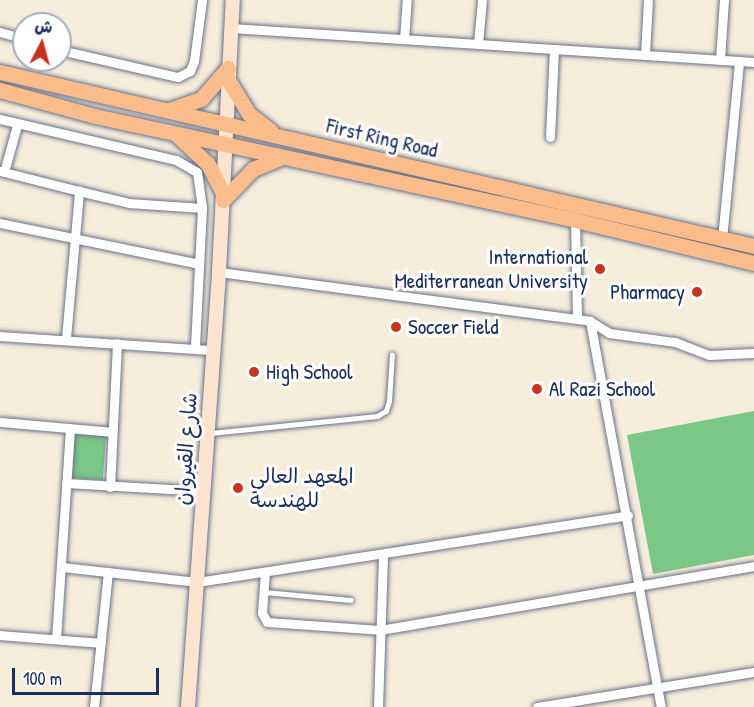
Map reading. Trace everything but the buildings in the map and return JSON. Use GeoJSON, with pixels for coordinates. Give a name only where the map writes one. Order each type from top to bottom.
{"type":"FeatureCollection","features":[{"type":"Feature","properties":{"kind":"main road","name":"شارع القيروان"},"geometry":{"type":"LineString","coordinates":[[188,707],[219,272],[227,73],[233,0]]}},
{"type":"Feature","properties":{"kind":"main road","name":"First Ring Road"},"geometry":{"type":"LineString","coordinates":[[0,72],[159,111],[754,246]]}},
{"type":"Feature","properties":{"kind":"main road"},"geometry":{"type":"LineString","coordinates":[[159,111],[188,106],[201,99],[227,73],[249,114],[278,137]]}},
{"type":"Feature","properties":{"kind":"main road","name":"First Ring Road"},"geometry":{"type":"LineString","coordinates":[[0,90],[225,144],[575,220],[754,263]]}},
{"type":"Feature","properties":{"kind":"main road"},"geometry":{"type":"LineString","coordinates":[[173,132],[199,153],[223,197],[252,169],[285,157]]}},
{"type":"Feature","properties":{"kind":"street"},"geometry":{"type":"LineString","coordinates":[[72,53],[178,77],[190,70],[194,61],[202,0]]}},
{"type":"Feature","properties":{"kind":"street"},"geometry":{"type":"LineString","coordinates":[[404,39],[406,0]]}},
{"type":"Feature","properties":{"kind":"street"},"geometry":{"type":"LineString","coordinates":[[478,44],[482,0]]}},
{"type":"Feature","properties":{"kind":"street"},"geometry":{"type":"LineString","coordinates":[[645,55],[648,0]]}},
{"type":"Feature","properties":{"kind":"street"},"geometry":{"type":"LineString","coordinates":[[720,60],[724,0]]}},
{"type":"Feature","properties":{"kind":"street"},"geometry":{"type":"LineString","coordinates":[[231,28],[754,62]]}},
{"type":"Feature","properties":{"kind":"street"},"geometry":{"type":"LineString","coordinates":[[550,137],[554,49]]}},
{"type":"Feature","properties":{"kind":"street"},"geometry":{"type":"LineString","coordinates":[[722,239],[739,61]]}},
{"type":"Feature","properties":{"kind":"street"},"geometry":{"type":"LineString","coordinates":[[0,119],[17,125],[189,164],[200,182],[202,208],[195,348]]}},
{"type":"Feature","properties":{"kind":"street"},"geometry":{"type":"LineString","coordinates":[[17,125],[2,171],[129,203],[202,208]]}},
{"type":"Feature","properties":{"kind":"street"},"geometry":{"type":"LineString","coordinates":[[66,338],[79,191]]}},
{"type":"Feature","properties":{"kind":"street"},"geometry":{"type":"LineString","coordinates":[[575,220],[577,319]]}},
{"type":"Feature","properties":{"kind":"street"},"geometry":{"type":"LineString","coordinates":[[0,223],[73,240],[198,264]]}},
{"type":"Feature","properties":{"kind":"street"},"geometry":{"type":"LineString","coordinates":[[219,272],[590,321],[609,333],[675,342],[709,355],[754,353]]}},
{"type":"Feature","properties":{"kind":"street"},"geometry":{"type":"LineString","coordinates":[[590,321],[628,515],[661,707]]}},
{"type":"Feature","properties":{"kind":"street"},"geometry":{"type":"LineString","coordinates":[[0,336],[66,338],[213,350]]}},
{"type":"Feature","properties":{"kind":"street"},"geometry":{"type":"LineString","coordinates":[[110,487],[117,343]]}},
{"type":"Feature","properties":{"kind":"street"},"geometry":{"type":"LineString","coordinates":[[0,422],[112,432]]}},
{"type":"Feature","properties":{"kind":"street"},"geometry":{"type":"LineString","coordinates":[[56,639],[70,429]]}},
{"type":"Feature","properties":{"kind":"street"},"geometry":{"type":"LineString","coordinates":[[66,483],[204,491]]}},
{"type":"Feature","properties":{"kind":"street"},"geometry":{"type":"LineString","coordinates":[[62,567],[197,582],[628,515]]}},
{"type":"Feature","properties":{"kind":"street"},"geometry":{"type":"LineString","coordinates":[[378,707],[383,554]]}},
{"type":"Feature","properties":{"kind":"street"},"geometry":{"type":"LineString","coordinates":[[265,572],[262,613],[274,624],[380,630],[754,566]]}},
{"type":"Feature","properties":{"kind":"street"},"geometry":{"type":"LineString","coordinates":[[94,707],[108,572]]}},
{"type":"Feature","properties":{"kind":"street"},"geometry":{"type":"LineString","coordinates":[[0,635],[101,643]]}},
{"type":"Feature","properties":{"kind":"street"},"geometry":{"type":"LineString","coordinates":[[537,707],[754,672]]}},
{"type":"Feature","properties":{"kind":"lane"},"geometry":{"type":"LineString","coordinates":[[208,434],[377,416],[386,411],[389,401],[392,355]]}},
{"type":"Feature","properties":{"kind":"lane"},"geometry":{"type":"LineString","coordinates":[[264,592],[351,600]]}},
{"type":"Feature","properties":{"kind":"green space"},"geometry":{"type":"Polygon","coordinates":[[[754,411],[754,555],[653,574],[627,435],[754,411]]]}},
{"type":"Feature","properties":{"kind":"green space"},"geometry":{"type":"Polygon","coordinates":[[[75,434],[106,436],[103,480],[72,478],[75,434]]]}},
{"type":"Feature","properties":{"kind":"place","name":"International Mediterranean University"},"geometry":{"type":"Point","coordinates":[600,269]}},
{"type":"Feature","properties":{"kind":"place","name":"Pharmacy"},"geometry":{"type":"Point","coordinates":[697,292]}},
{"type":"Feature","properties":{"kind":"place","name":"Soccer Field"},"geometry":{"type":"Point","coordinates":[396,327]}},
{"type":"Feature","properties":{"kind":"place","name":"High School"},"geometry":{"type":"Point","coordinates":[254,372]}},
{"type":"Feature","properties":{"kind":"place","name":"Al Razi School"},"geometry":{"type":"Point","coordinates":[537,389]}},
{"type":"Feature","properties":{"kind":"place","name":"المعهد العالي للهندسة"},"geometry":{"type":"Point","coordinates":[238,488]}}]}
